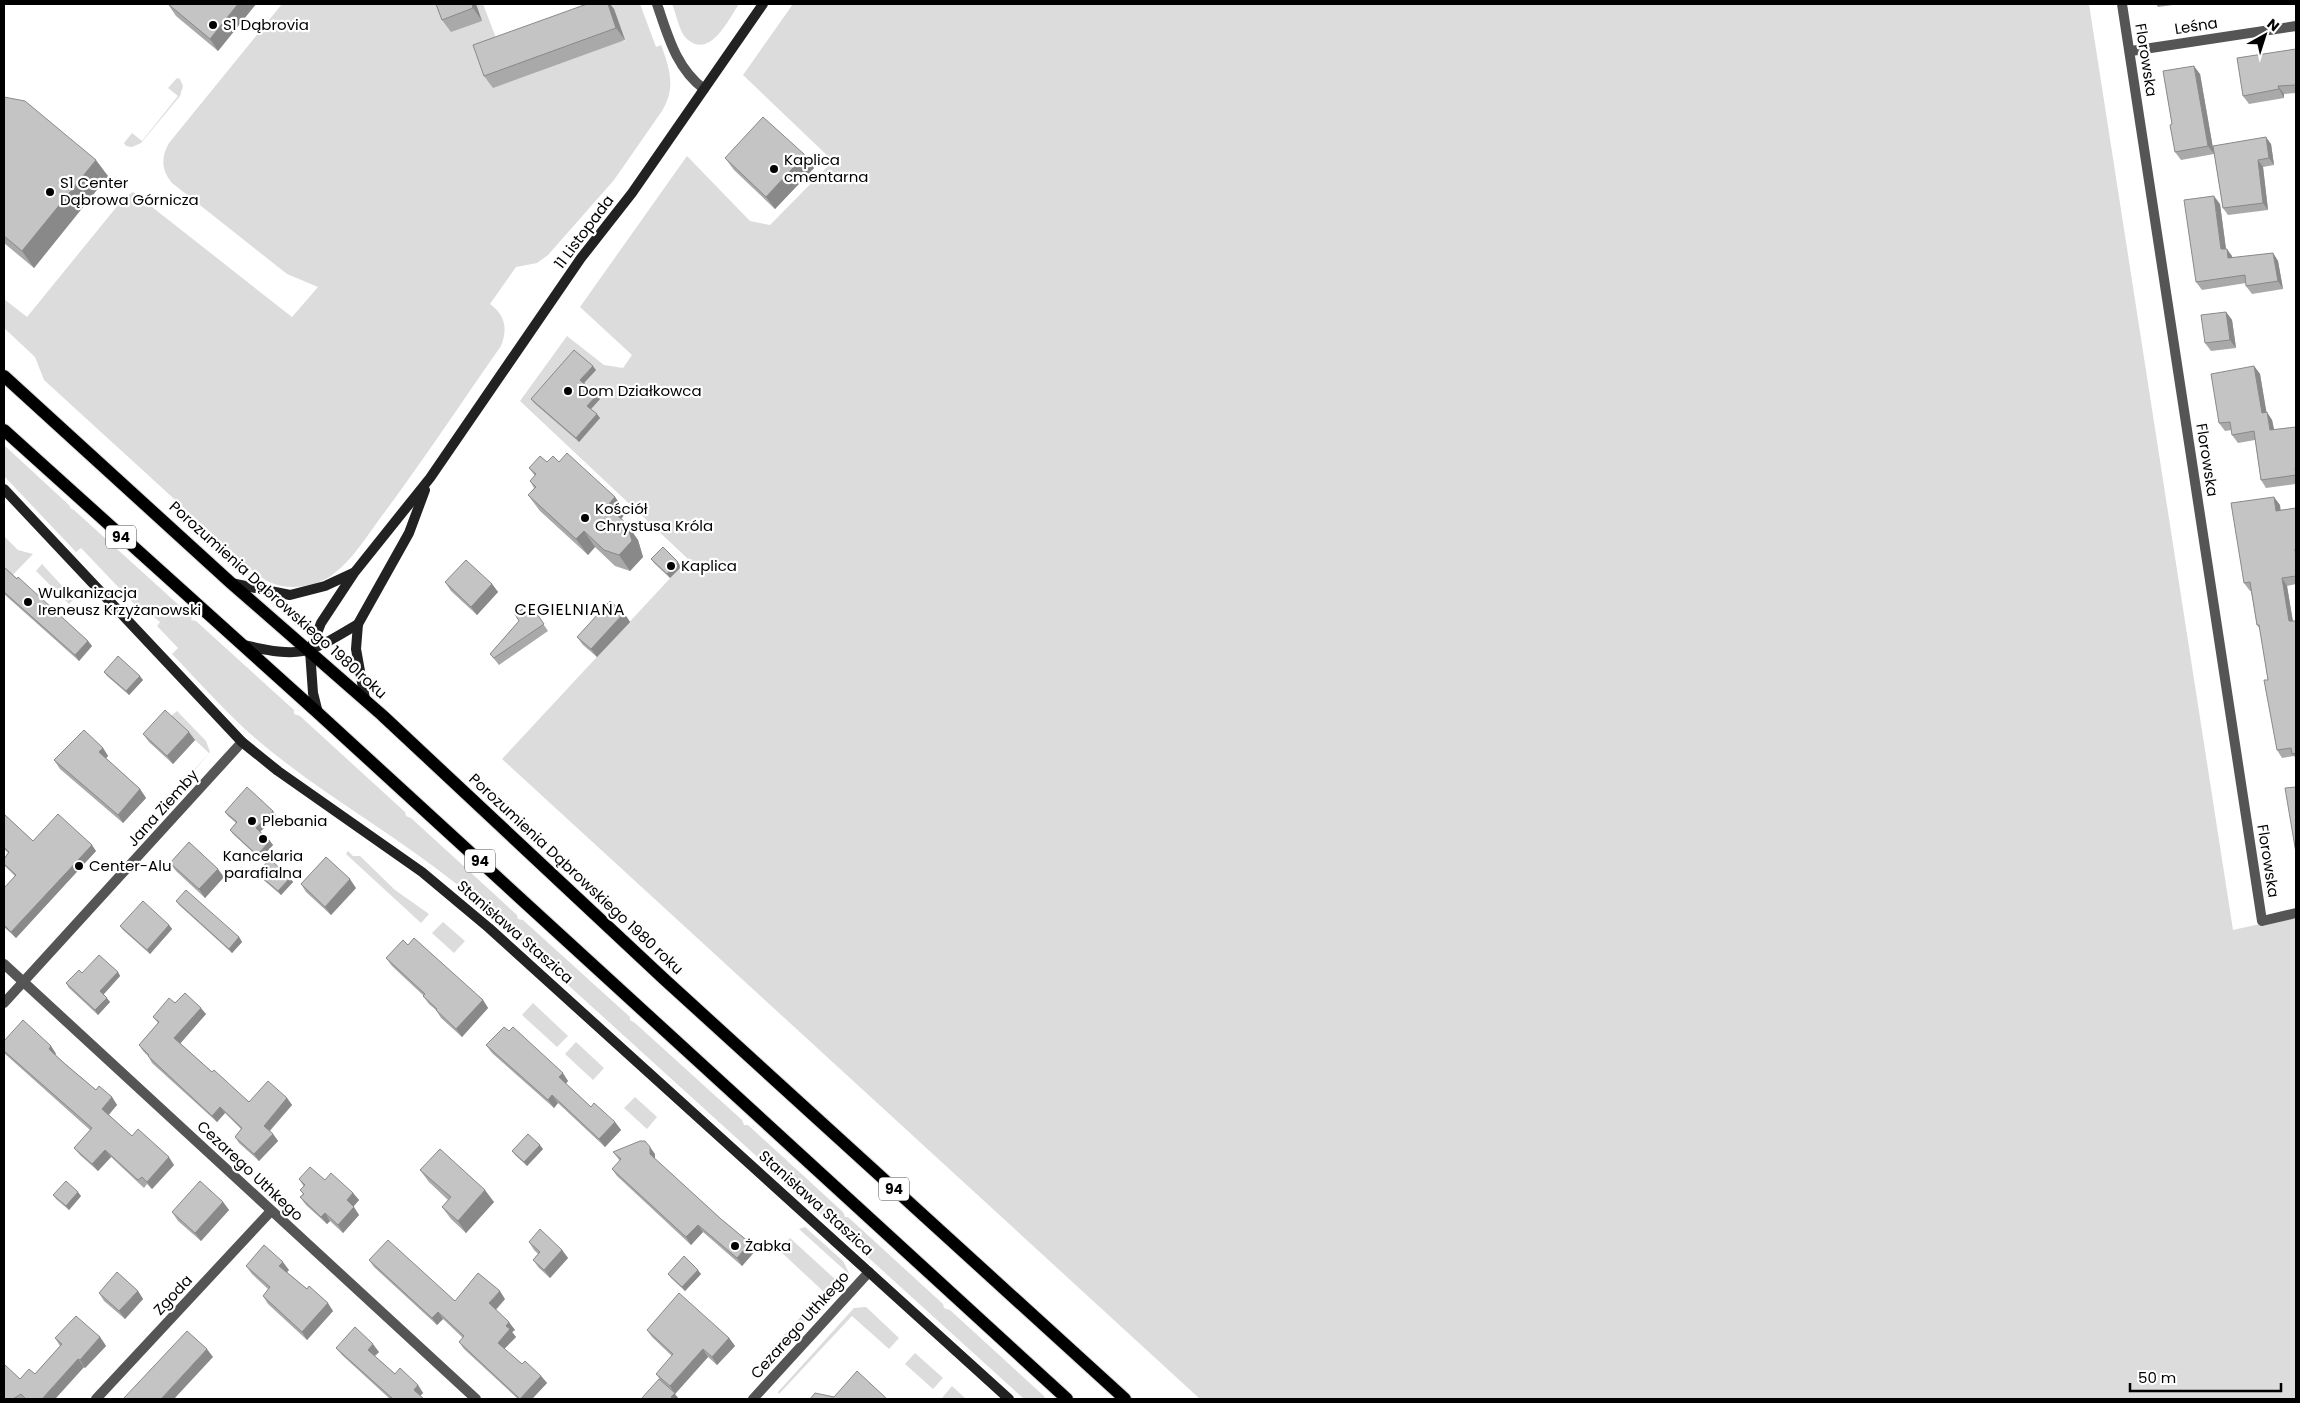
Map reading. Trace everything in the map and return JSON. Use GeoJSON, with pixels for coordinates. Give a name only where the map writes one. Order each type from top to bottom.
{"type":"FeatureCollection","features":[{"type":"Feature","properties":{"kind":"main road","name":"Porozumienia Dąbrowskiego 1980 roku"},"geometry":{"type":"LineString","coordinates":[[4,376],[364,699],[664,979],[1125,1399]]}},
{"type":"Feature","properties":{"kind":"main road","name":"94"},"geometry":{"type":"LineString","coordinates":[[4,430],[239,644],[318,713],[1067,1399]]}},
{"type":"Feature","properties":{"kind":"street"},"geometry":{"type":"LineString","coordinates":[[656,4],[679,62],[690,78],[704,89]]}},
{"type":"Feature","properties":{"kind":"street","name":"11 Listopada"},"geometry":{"type":"LineString","coordinates":[[310,651],[321,623],[354,573],[430,478],[581,258],[632,193],[763,4]]}},
{"type":"Feature","properties":{"kind":"street","name":"Florowska"},"geometry":{"type":"LineString","coordinates":[[2122,4],[2131,51],[2262,921],[2296,913]]}},
{"type":"Feature","properties":{"kind":"street","name":"Leśna"},"geometry":{"type":"LineString","coordinates":[[2131,51],[2296,26]]}},
{"type":"Feature","properties":{"kind":"street","name":"11 Listopada"},"geometry":{"type":"LineString","coordinates":[[358,624],[409,532],[430,478]]}},
{"type":"Feature","properties":{"kind":"street","name":"Stanisława Staszica"},"geometry":{"type":"LineString","coordinates":[[4,489],[242,742],[278,771],[422,872],[470,911],[1009,1399]]}},
{"type":"Feature","properties":{"kind":"street"},"geometry":{"type":"LineString","coordinates":[[232,582],[290,595],[325,586],[354,573]]}},
{"type":"Feature","properties":{"kind":"street"},"geometry":{"type":"LineString","coordinates":[[239,644],[279,653],[310,651],[358,624]]}},
{"type":"Feature","properties":{"kind":"street"},"geometry":{"type":"LineString","coordinates":[[358,624],[356,649],[364,699]]}},
{"type":"Feature","properties":{"kind":"street"},"geometry":{"type":"LineString","coordinates":[[310,651],[313,693],[318,713]]}},
{"type":"Feature","properties":{"kind":"street","name":"Jana Ziemby"},"geometry":{"type":"LineString","coordinates":[[4,1004],[242,742]]}},
{"type":"Feature","properties":{"kind":"street","name":"Cezarego Uthkego"},"geometry":{"type":"LineString","coordinates":[[4,964],[476,1399]]}},
{"type":"Feature","properties":{"kind":"street","name":"Zgoda"},"geometry":{"type":"LineString","coordinates":[[96,1399],[271,1211]]}},
{"type":"Feature","properties":{"kind":"street","name":"Cezarego Uthkego"},"geometry":{"type":"LineString","coordinates":[[753,1399],[869,1272]]}},
{"type":"Feature","properties":{"kind":"shaded area"},"geometry":{"type":"Polygon","coordinates":[[[282,4],[441,4],[482,21],[476,4],[483,4],[498,43],[625,41],[614,9],[606,4],[640,4],[656,47],[661,45],[670,78],[669,94],[662,111],[614,180],[548,255],[537,263],[516,267],[490,304],[499,313],[504,322],[505,328],[501,346],[364,540],[346,563],[332,575],[314,584],[292,587],[271,583],[256,571],[253,571],[44,380],[35,357],[4,328],[4,299],[27,317],[123,199],[133,192],[292,317],[318,287],[287,274],[172,183],[168,178],[163,163],[169,143],[282,4]]]}},
{"type":"Feature","properties":{"kind":"shaded area"},"geometry":{"type":"Polygon","coordinates":[[[672,4],[739,4],[717,36],[710,42],[702,45],[694,43],[685,37],[679,26],[672,4]]]}},
{"type":"Feature","properties":{"kind":"shaded area"},"geometry":{"type":"Polygon","coordinates":[[[793,4],[2089,4],[2233,930],[2296,916],[2296,1399],[1200,1399],[502,759],[688,559],[520,401],[567,336],[604,365],[623,368],[632,355],[580,307],[687,156],[750,221],[770,225],[833,161],[743,75],[793,4]]]}},
{"type":"Feature","properties":{"kind":"shaded area"},"geometry":{"type":"Polygon","coordinates":[[[177,78],[180,79],[183,86],[180,96],[141,143],[132,147],[126,146],[124,143],[132,133],[142,141],[178,96],[168,88],[177,78]]]}},
{"type":"Feature","properties":{"kind":"shaded area"},"geometry":{"type":"Polygon","coordinates":[[[4,445],[70,508],[192,617],[191,620],[196,621],[294,710],[294,714],[300,716],[405,812],[406,816],[411,818],[517,915],[518,919],[523,920],[630,1017],[630,1020],[742,1120],[744,1125],[748,1125],[843,1212],[845,1217],[848,1217],[943,1304],[944,1308],[950,1310],[1044,1396],[1045,1399],[1024,1399],[459,886],[411,850],[290,766],[242,726],[172,654],[178,648],[157,626],[160,622],[146,610],[143,613],[81,548],[76,552],[4,476],[4,445]]]}},
{"type":"Feature","properties":{"kind":"shaded area"},"geometry":{"type":"Polygon","coordinates":[[[4,536],[18,550],[33,554],[4,584],[4,536]]]}},
{"type":"Feature","properties":{"kind":"shaded area"},"geometry":{"type":"Polygon","coordinates":[[[42,564],[74,599],[69,604],[36,571],[42,564]]]}},
{"type":"Feature","properties":{"kind":"shaded area"},"geometry":{"type":"Polygon","coordinates":[[[177,711],[206,741],[210,752],[169,800],[209,753],[170,717],[177,711]]]}},
{"type":"Feature","properties":{"kind":"shaded area"},"geometry":{"type":"Polygon","coordinates":[[[348,851],[353,856],[360,856],[395,890],[429,914],[421,923],[346,854],[348,851]]]}},
{"type":"Feature","properties":{"kind":"shaded area"},"geometry":{"type":"Polygon","coordinates":[[[443,922],[465,941],[454,953],[432,933],[443,922]]]}},
{"type":"Feature","properties":{"kind":"shaded area"},"geometry":{"type":"Polygon","coordinates":[[[533,1003],[568,1036],[557,1047],[522,1015],[533,1003]]]}},
{"type":"Feature","properties":{"kind":"shaded area"},"geometry":{"type":"Polygon","coordinates":[[[576,1042],[604,1068],[593,1080],[565,1054],[576,1042]]]}},
{"type":"Feature","properties":{"kind":"shaded area"},"geometry":{"type":"Polygon","coordinates":[[[635,1097],[657,1117],[647,1129],[624,1108],[635,1097]]]}},
{"type":"Feature","properties":{"kind":"shaded area"},"geometry":{"type":"Polygon","coordinates":[[[805,1227],[843,1261],[850,1275],[799,1229],[805,1227]]]}},
{"type":"Feature","properties":{"kind":"shaded area"},"geometry":{"type":"Polygon","coordinates":[[[790,1238],[836,1280],[835,1290],[774,1355],[769,1351],[824,1292],[779,1250],[790,1238]]]}},
{"type":"Feature","properties":{"kind":"shaded area"},"geometry":{"type":"Polygon","coordinates":[[[866,1307],[899,1338],[889,1349],[852,1316],[779,1394],[778,1392],[854,1308],[866,1307]]]}},
{"type":"Feature","properties":{"kind":"shaded area"},"geometry":{"type":"Polygon","coordinates":[[[915,1353],[943,1378],[933,1389],[905,1364],[915,1353]]]}},
{"type":"Feature","properties":{"kind":"shaded area"},"geometry":{"type":"Polygon","coordinates":[[[952,1386],[966,1399],[943,1399],[952,1386]]]}},
{"type":"Feature","properties":{"kind":"building"},"geometry":{"type":"Polygon","coordinates":[[[168,4],[238,4],[210,39],[168,4]]]}},
{"type":"Feature","properties":{"kind":"building"},"geometry":{"type":"Polygon","coordinates":[[[436,4],[472,4],[473,8],[442,20],[436,4]]]}},
{"type":"Feature","properties":{"kind":"building"},"geometry":{"type":"Polygon","coordinates":[[[587,4],[608,4],[616,28],[484,76],[473,45],[587,4]]]}},
{"type":"Feature","properties":{"kind":"building"},"geometry":{"type":"Polygon","coordinates":[[[2296,49],[2296,85],[2278,86],[2279,89],[2243,96],[2237,58],[2296,49]]]}},
{"type":"Feature","properties":{"kind":"building"},"geometry":{"type":"Polygon","coordinates":[[[2194,66],[2208,146],[2175,152],[2163,71],[2194,66]]]}},
{"type":"Feature","properties":{"kind":"building","name":"S1 Center Dąbrowa Górnicza"},"geometry":{"type":"Polygon","coordinates":[[[4,97],[25,101],[96,160],[22,251],[4,236],[4,97]]]}},
{"type":"Feature","properties":{"kind":"building","name":"Kaplica cmentarna"},"geometry":{"type":"Polygon","coordinates":[[[763,117],[805,155],[766,197],[725,158],[763,117]]]}},
{"type":"Feature","properties":{"kind":"building"},"geometry":{"type":"Polygon","coordinates":[[[2266,137],[2269,158],[2258,160],[2263,203],[2223,208],[2213,146],[2266,137]]]}},
{"type":"Feature","properties":{"kind":"building"},"geometry":{"type":"Polygon","coordinates":[[[2214,196],[2221,249],[2227,249],[2228,258],[2273,253],[2278,281],[2246,286],[2245,275],[2196,282],[2184,200],[2214,196]]]}},
{"type":"Feature","properties":{"kind":"building"},"geometry":{"type":"Polygon","coordinates":[[[2226,312],[2230,340],[2205,343],[2201,315],[2226,312]]]}},
{"type":"Feature","properties":{"kind":"building","name":"Dom Działkowca"},"geometry":{"type":"Polygon","coordinates":[[[574,350],[593,366],[580,380],[597,395],[587,406],[597,414],[576,438],[531,399],[574,350]]]}},
{"type":"Feature","properties":{"kind":"building"},"geometry":{"type":"Polygon","coordinates":[[[2254,366],[2262,413],[2267,412],[2270,430],[2296,427],[2296,475],[2261,480],[2254,431],[2232,435],[2230,422],[2219,423],[2211,374],[2254,366]]]}},
{"type":"Feature","properties":{"kind":"building","name":"Kościół Chrystusa Króla"},"geometry":{"type":"Polygon","coordinates":[[[567,453],[615,497],[607,506],[627,524],[632,541],[619,555],[604,550],[584,531],[576,539],[528,495],[536,487],[530,481],[536,474],[529,468],[540,456],[547,462],[553,456],[559,462],[567,453]]]}},
{"type":"Feature","properties":{"kind":"building"},"geometry":{"type":"Polygon","coordinates":[[[2274,497],[2276,511],[2296,508],[2296,576],[2282,578],[2289,621],[2296,621],[2296,753],[2292,754],[2291,748],[2277,750],[2264,680],[2268,680],[2259,625],[2257,625],[2250,582],[2244,583],[2231,503],[2274,497]]]}},
{"type":"Feature","properties":{"kind":"building"},"geometry":{"type":"Polygon","coordinates":[[[663,547],[678,562],[667,574],[651,559],[663,547]]]}},
{"type":"Feature","properties":{"kind":"building"},"geometry":{"type":"Polygon","coordinates":[[[466,560],[492,584],[471,607],[445,582],[466,560]]]}},
{"type":"Feature","properties":{"kind":"building"},"geometry":{"type":"Polygon","coordinates":[[[4,567],[17,579],[18,577],[88,641],[75,655],[4,592],[4,567]]]}},
{"type":"Feature","properties":{"kind":"building"},"geometry":{"type":"Polygon","coordinates":[[[610,601],[624,613],[591,649],[577,637],[610,601]]]}},
{"type":"Feature","properties":{"kind":"building"},"geometry":{"type":"Polygon","coordinates":[[[530,604],[544,624],[494,658],[490,654],[519,621],[515,614],[530,604]]]}},
{"type":"Feature","properties":{"kind":"building"},"geometry":{"type":"Polygon","coordinates":[[[118,656],[140,676],[126,691],[104,672],[118,656]]]}},
{"type":"Feature","properties":{"kind":"building"},"geometry":{"type":"Polygon","coordinates":[[[165,710],[189,732],[167,756],[143,734],[165,710]]]}},
{"type":"Feature","properties":{"kind":"building"},"geometry":{"type":"Polygon","coordinates":[[[84,730],[103,748],[99,752],[140,789],[118,815],[54,760],[84,730]]]}},
{"type":"Feature","properties":{"kind":"building","name":"Plebania"},"geometry":{"type":"Polygon","coordinates":[[[247,787],[273,811],[256,828],[270,841],[257,855],[230,830],[237,822],[225,812],[247,787]]]}},
{"type":"Feature","properties":{"kind":"building"},"geometry":{"type":"Polygon","coordinates":[[[2296,787],[2296,853],[2285,788],[2296,787]]]}},
{"type":"Feature","properties":{"kind":"building"},"geometry":{"type":"Polygon","coordinates":[[[4,814],[33,841],[58,814],[92,845],[11,932],[4,925],[4,888],[16,875],[4,864],[4,859],[9,852],[4,847],[4,814]]]}},
{"type":"Feature","properties":{"kind":"building"},"geometry":{"type":"Polygon","coordinates":[[[189,842],[218,869],[199,889],[170,863],[189,842]]]}},
{"type":"Feature","properties":{"kind":"building"},"geometry":{"type":"Polygon","coordinates":[[[326,857],[350,879],[325,907],[301,884],[326,857]]]}},
{"type":"Feature","properties":{"kind":"building"},"geometry":{"type":"Polygon","coordinates":[[[270,859],[290,878],[278,891],[257,873],[270,859]]]}},
{"type":"Feature","properties":{"kind":"building"},"geometry":{"type":"Polygon","coordinates":[[[186,890],[239,937],[229,949],[176,901],[186,890]]]}},
{"type":"Feature","properties":{"kind":"building"},"geometry":{"type":"Polygon","coordinates":[[[143,901],[169,925],[147,950],[120,926],[143,901]]]}},
{"type":"Feature","properties":{"kind":"building"},"geometry":{"type":"Polygon","coordinates":[[[414,938],[483,1000],[456,1029],[423,996],[425,994],[386,958],[403,940],[408,945],[414,938]]]}},
{"type":"Feature","properties":{"kind":"building"},"geometry":{"type":"Polygon","coordinates":[[[99,955],[118,972],[100,991],[107,998],[95,1010],[66,983],[79,970],[82,973],[99,955]]]}},
{"type":"Feature","properties":{"kind":"building"},"geometry":{"type":"Polygon","coordinates":[[[185,993],[201,1008],[174,1038],[212,1072],[214,1070],[249,1102],[268,1081],[287,1098],[264,1126],[273,1134],[254,1154],[235,1137],[242,1128],[220,1107],[212,1116],[148,1056],[139,1045],[159,1022],[153,1017],[169,998],[175,1003],[185,993]]]}},
{"type":"Feature","properties":{"kind":"building"},"geometry":{"type":"Polygon","coordinates":[[[23,1020],[51,1046],[49,1049],[65,1064],[96,1090],[99,1086],[112,1097],[102,1109],[132,1136],[138,1129],[169,1157],[147,1182],[142,1177],[138,1180],[105,1150],[92,1164],[74,1148],[92,1128],[4,1051],[4,1041],[23,1020]]]}},
{"type":"Feature","properties":{"kind":"building"},"geometry":{"type":"Polygon","coordinates":[[[504,1027],[509,1031],[513,1027],[563,1073],[559,1077],[591,1107],[594,1103],[615,1122],[599,1139],[552,1095],[548,1100],[486,1045],[504,1027]]]}},
{"type":"Feature","properties":{"kind":"building"},"geometry":{"type":"Polygon","coordinates":[[[528,1134],[540,1145],[524,1162],[512,1151],[528,1134]]]}},
{"type":"Feature","properties":{"kind":"building"},"geometry":{"type":"Polygon","coordinates":[[[640,1141],[645,1141],[650,1147],[650,1154],[750,1243],[737,1258],[698,1225],[686,1237],[612,1169],[621,1159],[613,1152],[640,1141]]]}},
{"type":"Feature","properties":{"kind":"building"},"geometry":{"type":"Polygon","coordinates":[[[440,1149],[485,1190],[458,1221],[442,1207],[451,1197],[420,1170],[440,1149]]]}},
{"type":"Feature","properties":{"kind":"building"},"geometry":{"type":"Polygon","coordinates":[[[310,1167],[325,1180],[331,1173],[353,1193],[347,1200],[354,1207],[338,1225],[325,1213],[321,1217],[300,1197],[304,1194],[300,1190],[305,1185],[299,1179],[310,1167]]]}},
{"type":"Feature","properties":{"kind":"building"},"geometry":{"type":"Polygon","coordinates":[[[66,1181],[78,1192],[66,1206],[53,1195],[66,1181]]]}},
{"type":"Feature","properties":{"kind":"building"},"geometry":{"type":"Polygon","coordinates":[[[200,1181],[223,1202],[195,1233],[172,1212],[200,1181]]]}},
{"type":"Feature","properties":{"kind":"building"},"geometry":{"type":"Polygon","coordinates":[[[540,1229],[562,1250],[544,1270],[533,1260],[540,1252],[529,1242],[540,1229]]]}},
{"type":"Feature","properties":{"kind":"building"},"geometry":{"type":"Polygon","coordinates":[[[388,1240],[455,1301],[478,1273],[500,1291],[489,1303],[509,1322],[506,1326],[510,1329],[498,1343],[522,1364],[525,1361],[541,1376],[520,1399],[459,1342],[464,1336],[438,1312],[432,1318],[369,1260],[388,1240]]]}},
{"type":"Feature","properties":{"kind":"building"},"geometry":{"type":"Polygon","coordinates":[[[264,1245],[283,1262],[279,1266],[307,1289],[309,1286],[328,1303],[302,1332],[263,1296],[270,1287],[246,1266],[264,1245]]]}},
{"type":"Feature","properties":{"kind":"building"},"geometry":{"type":"Polygon","coordinates":[[[684,1256],[698,1270],[682,1287],[668,1274],[684,1256]]]}},
{"type":"Feature","properties":{"kind":"building"},"geometry":{"type":"Polygon","coordinates":[[[117,1272],[138,1291],[119,1311],[99,1293],[117,1272]]]}},
{"type":"Feature","properties":{"kind":"building"},"geometry":{"type":"Polygon","coordinates":[[[679,1293],[729,1338],[712,1357],[703,1349],[670,1386],[656,1374],[673,1354],[647,1330],[679,1293]]]}},
{"type":"Feature","properties":{"kind":"building"},"geometry":{"type":"Polygon","coordinates":[[[76,1316],[100,1337],[42,1399],[26,1399],[21,1394],[13,1399],[4,1399],[4,1364],[20,1379],[29,1369],[35,1374],[62,1344],[55,1338],[76,1316]]]}},
{"type":"Feature","properties":{"kind":"building"},"geometry":{"type":"Polygon","coordinates":[[[355,1327],[373,1344],[368,1350],[395,1374],[400,1368],[418,1385],[414,1390],[424,1399],[393,1399],[336,1348],[355,1327]]]}},
{"type":"Feature","properties":{"kind":"building"},"geometry":{"type":"Polygon","coordinates":[[[187,1331],[207,1349],[161,1399],[123,1399],[187,1331]]]}},
{"type":"Feature","properties":{"kind":"building"},"geometry":{"type":"Polygon","coordinates":[[[857,1371],[887,1399],[810,1399],[815,1393],[834,1397],[857,1371]]]}},
{"type":"Feature","properties":{"kind":"building"},"geometry":{"type":"Polygon","coordinates":[[[659,1379],[675,1393],[671,1397],[674,1399],[641,1399],[659,1379]]]}},
{"type":"Feature","properties":{"kind":"place","name":"S1 Dąbrovia"},"geometry":{"type":"Point","coordinates":[213,25]}},
{"type":"Feature","properties":{"kind":"place","name":"Kaplica cmentarna"},"geometry":{"type":"Point","coordinates":[774,169]}},
{"type":"Feature","properties":{"kind":"place","name":"S1 Center Dąbrowa Górnicza"},"geometry":{"type":"Point","coordinates":[50,192]}},
{"type":"Feature","properties":{"kind":"place","name":"Dom Działkowca"},"geometry":{"type":"Point","coordinates":[568,391]}},
{"type":"Feature","properties":{"kind":"place","name":"Kościół Chrystusa Króla"},"geometry":{"type":"Point","coordinates":[585,518]}},
{"type":"Feature","properties":{"kind":"place","name":"Kaplica"},"geometry":{"type":"Point","coordinates":[671,566]}},
{"type":"Feature","properties":{"kind":"place","name":"Wulkanizacja Ireneusz Krzyżanowski"},"geometry":{"type":"Point","coordinates":[28,602]}},
{"type":"Feature","properties":{"kind":"place","name":"Plebania"},"geometry":{"type":"Point","coordinates":[252,821]}},
{"type":"Feature","properties":{"kind":"place","name":"Kancelaria parafialna"},"geometry":{"type":"Point","coordinates":[263,839]}},
{"type":"Feature","properties":{"kind":"place","name":"Center-Alu"},"geometry":{"type":"Point","coordinates":[79,866]}},
{"type":"Feature","properties":{"kind":"place","name":"Żabka"},"geometry":{"type":"Point","coordinates":[735,1246]}},
{"type":"Feature","properties":{"kind":"district","name":"CEGIELNIANA"},"geometry":{"type":"Point","coordinates":[570,609]}}]}
